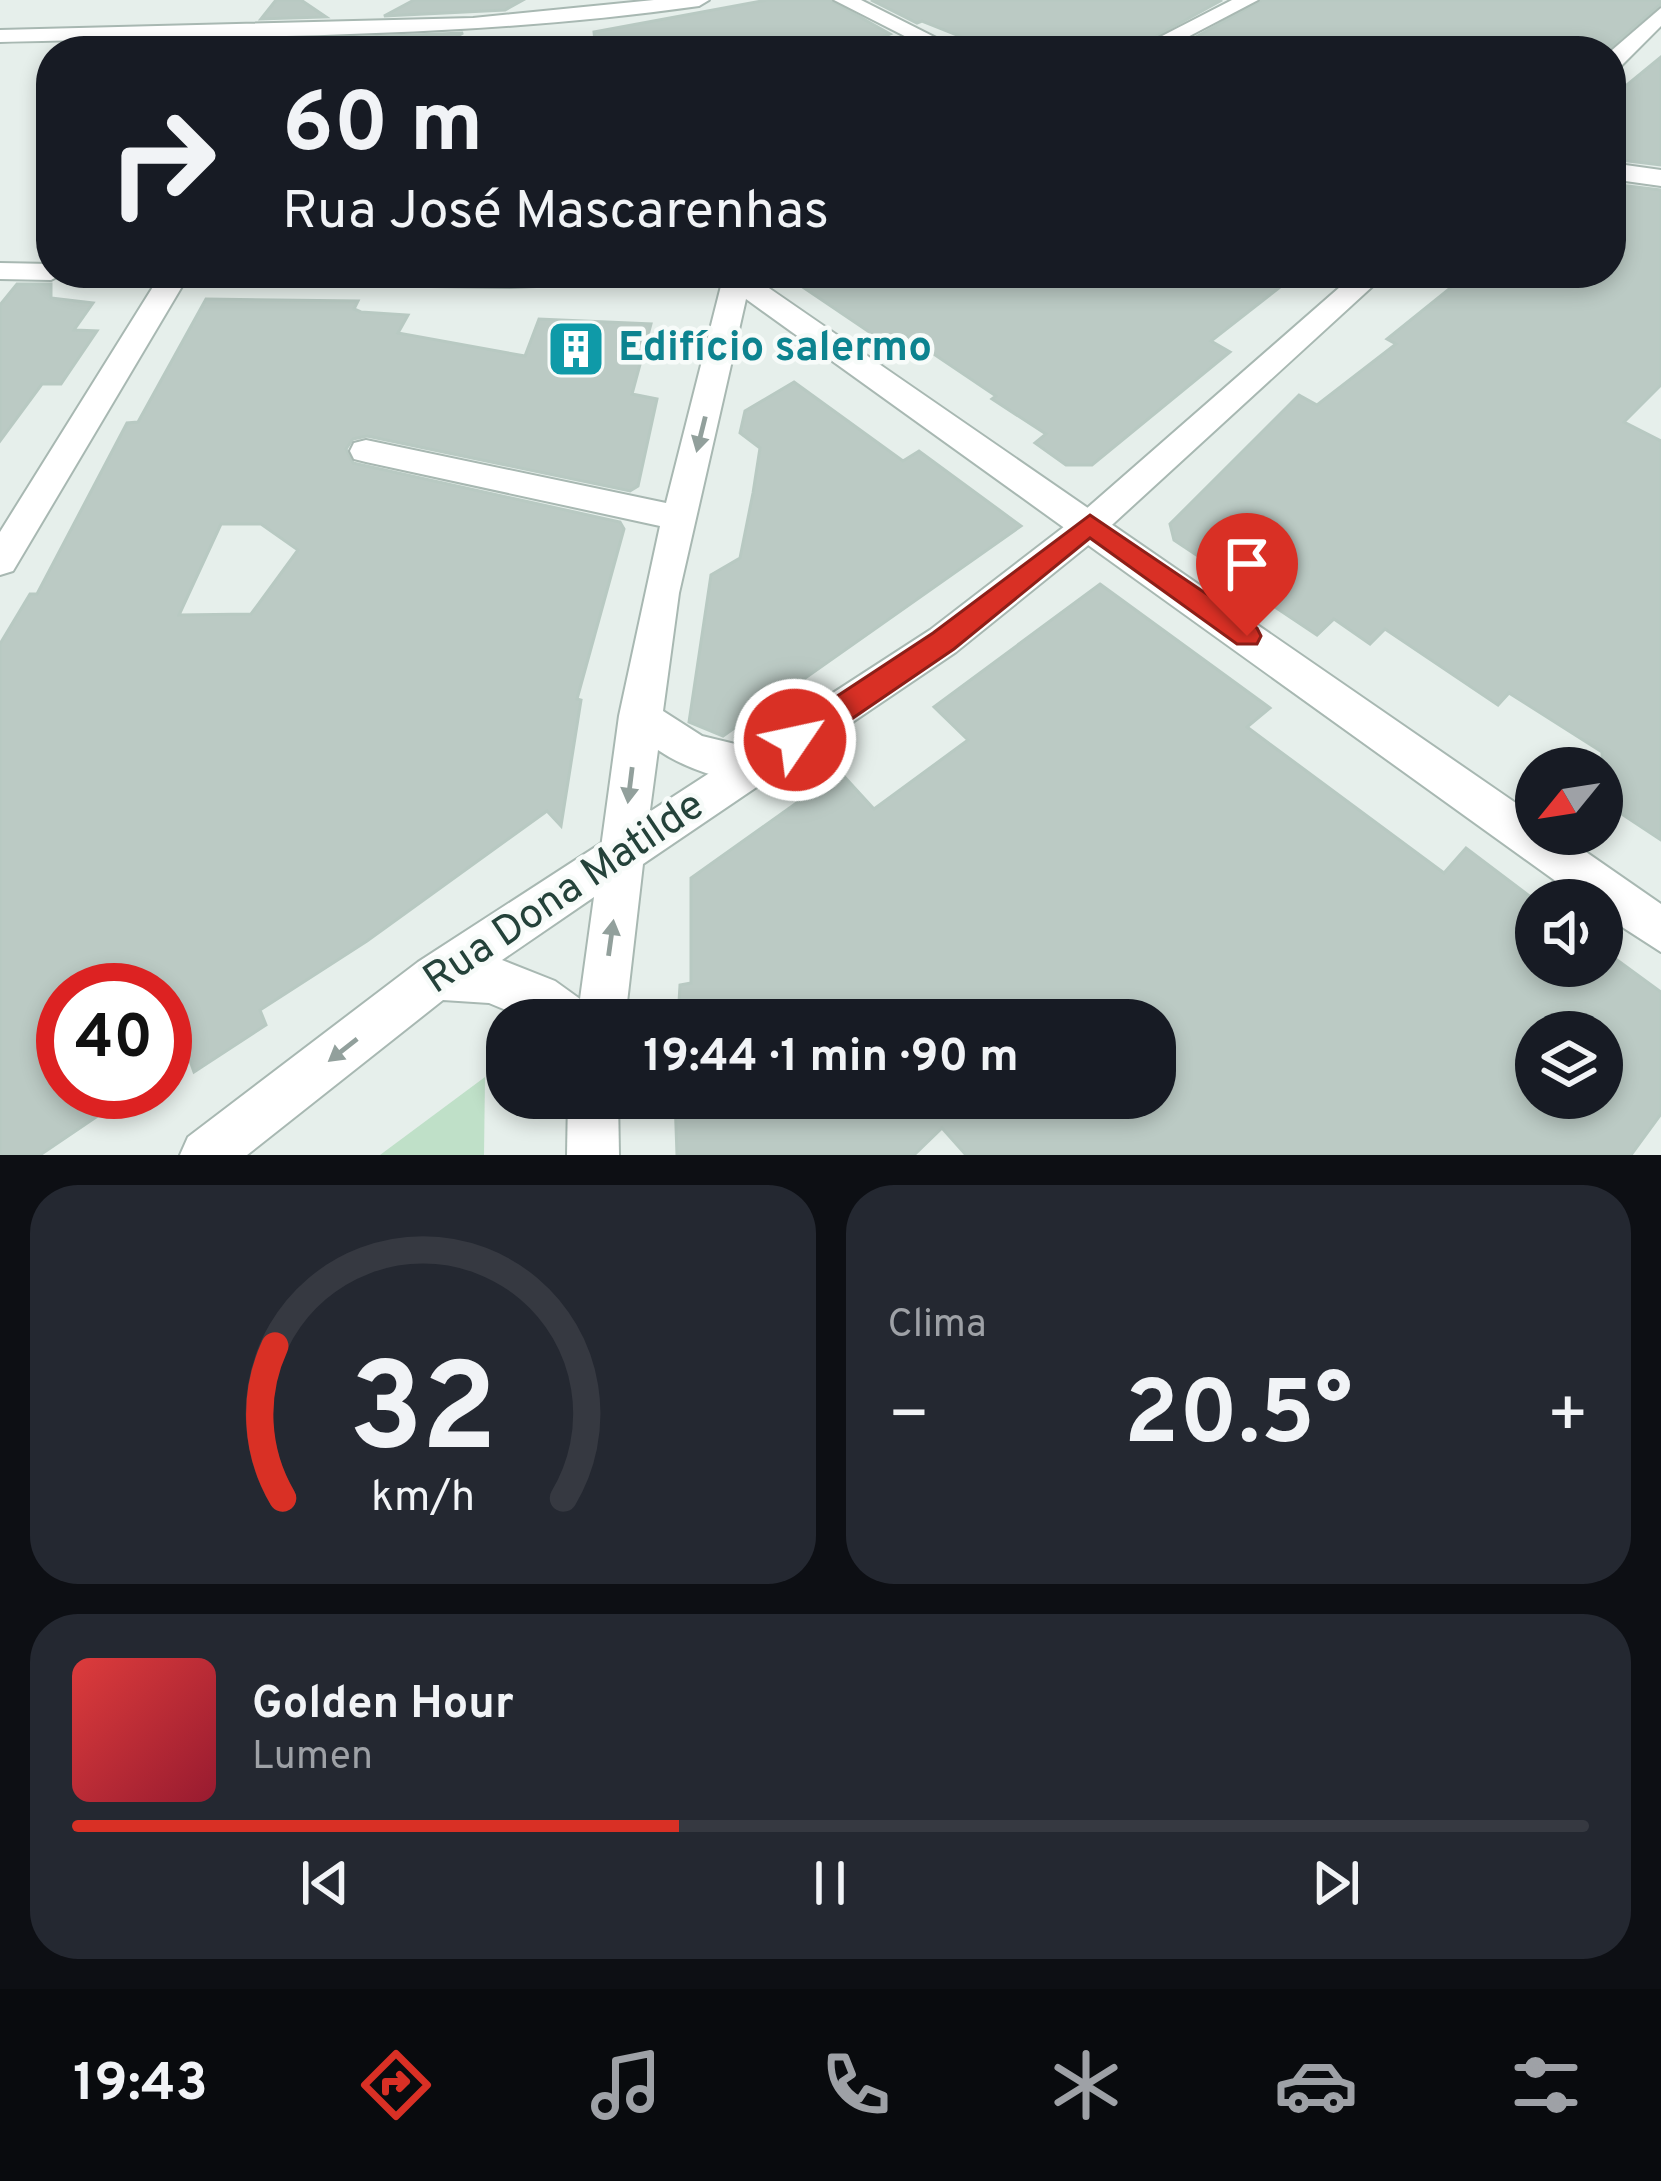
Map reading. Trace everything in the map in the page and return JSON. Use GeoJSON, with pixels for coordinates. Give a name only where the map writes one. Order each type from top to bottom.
{"type":"FeatureCollection","features":[{"type":"Feature","properties":{"kind":"street"},"geometry":{"type":"LineString","coordinates":[[339,0],[391,36]]}},
{"type":"Feature","properties":{"kind":"street"},"geometry":{"type":"LineString","coordinates":[[0,35],[571,17],[699,0]]}},
{"type":"Feature","properties":{"kind":"street"},"geometry":{"type":"LineString","coordinates":[[844,0],[920,36]]}},
{"type":"Feature","properties":{"kind":"street"},"geometry":{"type":"LineString","coordinates":[[1175,36],[1248,0]]}},
{"type":"Feature","properties":{"kind":"street"},"geometry":{"type":"LineString","coordinates":[[1626,48],[1661,14]]}},
{"type":"Feature","properties":{"kind":"street"},"geometry":{"type":"LineString","coordinates":[[1626,173],[1661,178]]}},
{"type":"Feature","properties":{"kind":"street"},"geometry":{"type":"LineString","coordinates":[[0,271],[36,272]]}},
{"type":"Feature","properties":{"kind":"street"},"geometry":{"type":"LineString","coordinates":[[0,562],[167,288]]}},
{"type":"Feature","properties":{"kind":"street"},"geometry":{"type":"LineString","coordinates":[[604,999],[639,716],[661,592],[730,288]]}},
{"type":"Feature","properties":{"kind":"street"},"geometry":{"type":"LineString","coordinates":[[750,288],[1661,930]]}},
{"type":"Feature","properties":{"kind":"street","name":"Rua Dona Matilde"},"geometry":{"type":"LineString","coordinates":[[206,1155],[435,978],[944,641],[1090,525],[1356,288]]}},
{"type":"Feature","properties":{"kind":"street"},"geometry":{"type":"LineString","coordinates":[[366,451],[680,518]]}},
{"type":"Feature","properties":{"kind":"street"},"geometry":{"type":"LineString","coordinates":[[639,716],[692,751],[758,765]]}},
{"type":"Feature","properties":{"kind":"street"},"geometry":{"type":"LineString","coordinates":[[435,978],[463,976],[514,985],[536,999]]}},
{"type":"Feature","properties":{"kind":"street"},"geometry":{"type":"LineString","coordinates":[[593,1119],[593,1155]]}},
{"type":"Feature","properties":{"kind":"green space"},"geometry":{"type":"Polygon","coordinates":[[[485,1077],[484,1155],[380,1155],[485,1077]]]}},
{"type":"Feature","properties":{"kind":"building"},"geometry":{"type":"Polygon","coordinates":[[[276,0],[301,0],[326,17],[261,19],[276,0]]]}},
{"type":"Feature","properties":{"kind":"building"},"geometry":{"type":"Polygon","coordinates":[[[414,0],[523,0],[505,10],[384,16],[414,0]]]}},
{"type":"Feature","properties":{"kind":"building"},"geometry":{"type":"Polygon","coordinates":[[[767,0],[830,0],[890,34],[594,36],[594,32],[767,0]]]}},
{"type":"Feature","properties":{"kind":"building"},"geometry":{"type":"Polygon","coordinates":[[[871,0],[1222,0],[1156,36],[960,36],[917,23],[871,0]]]}},
{"type":"Feature","properties":{"kind":"building"},"geometry":{"type":"Polygon","coordinates":[[[1262,0],[1661,0],[1624,36],[1198,36],[1262,0]]]}},
{"type":"Feature","properties":{"kind":"building"},"geometry":{"type":"Polygon","coordinates":[[[463,33],[458,36],[390,36],[463,33]]]}},
{"type":"Feature","properties":{"kind":"building"},"geometry":{"type":"Polygon","coordinates":[[[1661,57],[1661,165],[1626,161],[1626,86],[1661,57]]]}},
{"type":"Feature","properties":{"kind":"building"},"geometry":{"type":"Polygon","coordinates":[[[1626,186],[1661,190],[1661,385],[1624,422],[1661,441],[1661,840],[1623,815],[1623,747],[1594,747],[1509,693],[1498,705],[1385,629],[1370,644],[1334,619],[1317,635],[1174,540],[1170,524],[1299,395],[1317,405],[1396,344],[1387,339],[1450,288],[1626,288],[1626,186]]]}},
{"type":"Feature","properties":{"kind":"building"},"geometry":{"type":"Polygon","coordinates":[[[17,284],[51,288],[51,298],[93,303],[74,330],[97,331],[61,384],[42,384],[0,441],[0,305],[17,284]]]}},
{"type":"Feature","properties":{"kind":"building"},"geometry":{"type":"Polygon","coordinates":[[[804,288],[1279,288],[1211,341],[1230,352],[1092,465],[1066,465],[1035,443],[1046,434],[907,336],[890,346],[804,288]]]}},
{"type":"Feature","properties":{"kind":"building"},"geometry":{"type":"Polygon","coordinates":[[[206,299],[358,301],[354,309],[361,312],[408,315],[398,333],[525,356],[539,319],[651,324],[632,394],[657,399],[638,486],[630,491],[367,436],[353,439],[346,449],[353,463],[620,522],[624,529],[577,699],[581,700],[561,826],[547,811],[367,941],[260,1010],[266,1025],[194,1072],[192,963],[36,963],[36,1119],[93,1119],[40,1155],[0,1155],[0,644],[30,594],[37,594],[127,423],[138,422],[206,299]],[[221,524],[179,615],[251,614],[298,550],[261,524],[221,524]]]}},
{"type":"Feature","properties":{"kind":"building"},"geometry":{"type":"Polygon","coordinates":[[[794,382],[903,461],[919,451],[1021,526],[723,736],[689,722],[711,575],[740,558],[760,448],[740,433],[745,411],[794,382]]]}},
{"type":"Feature","properties":{"kind":"building"},"geometry":{"type":"Polygon","coordinates":[[[1100,584],[1270,708],[1247,727],[1444,873],[1466,848],[1515,885],[1515,987],[1623,987],[1623,964],[1661,992],[1661,1114],[1631,1155],[966,1155],[942,1128],[914,1155],[677,1155],[676,1119],[1176,1119],[1176,999],[679,999],[680,985],[691,983],[691,878],[840,772],[874,809],[968,740],[934,707],[1100,584]]]}},
{"type":"Feature","properties":{"kind":"place","name":"Edifício salermo"},"geometry":{"type":"Point","coordinates":[576,349]}},
{"type":"Feature","properties":{"kind":"route"},"geometry":{"type":"LineString","coordinates":[[795,740],[944,641],[1090,525],[1247,636]]}}]}
